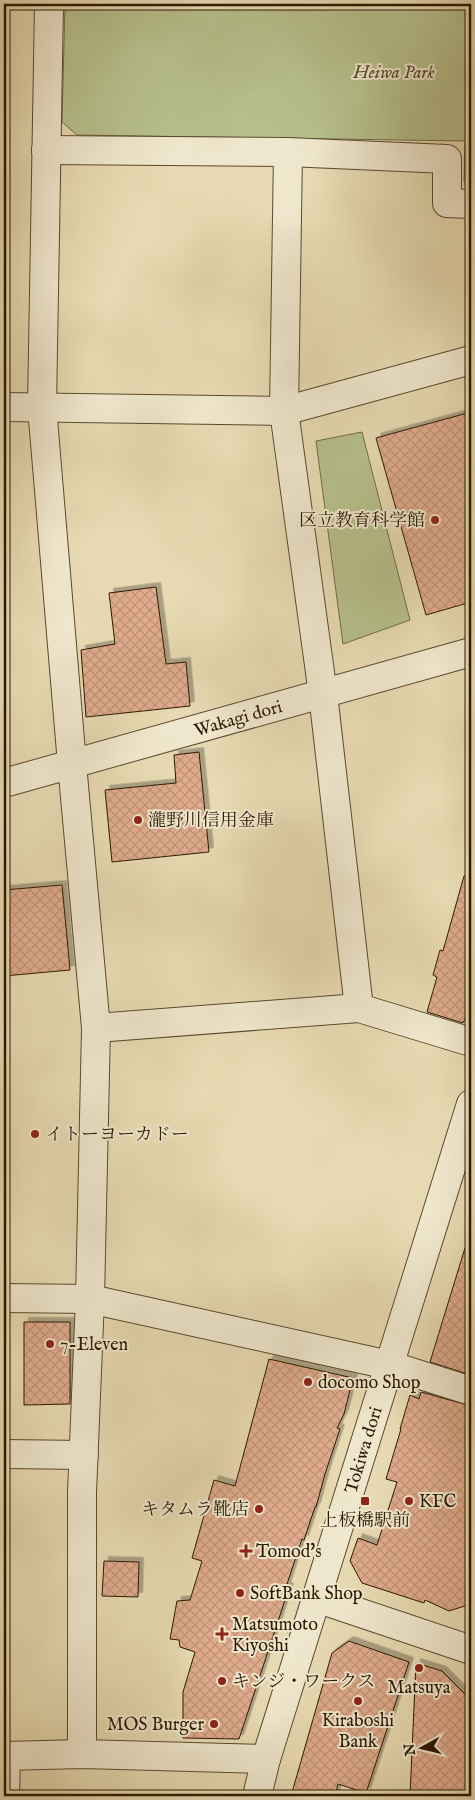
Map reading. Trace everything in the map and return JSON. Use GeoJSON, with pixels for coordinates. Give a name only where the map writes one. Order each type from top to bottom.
{"type":"FeatureCollection","features":[{"type":"Feature","properties":{"kind":"street"},"geometry":{"type":"LineString","coordinates":[[49,4],[42,408],[96,1028],[90,1299],[82,1502],[82,1754]]}},
{"type":"Feature","properties":{"kind":"street"},"geometry":{"type":"LineString","coordinates":[[46,150],[288,152],[447,159],[447,203],[471,204]]}},
{"type":"Feature","properties":{"kind":"street"},"geometry":{"type":"LineString","coordinates":[[288,152],[284,411],[323,694],[359,1008]]}},
{"type":"Feature","properties":{"kind":"street"},"geometry":{"type":"LineString","coordinates":[[4,407],[284,411],[471,360]]}},
{"type":"Feature","properties":{"kind":"street","name":"Wakagi dori"},"geometry":{"type":"LineString","coordinates":[[4,784],[471,652]]}},
{"type":"Feature","properties":{"kind":"street"},"geometry":{"type":"LineString","coordinates":[[96,1028],[359,1008],[471,1042]]}},
{"type":"Feature","properties":{"kind":"street","name":"Tokiwa dori"},"geometry":{"type":"LineString","coordinates":[[257,1796],[266,1759],[471,1104]]}},
{"type":"Feature","properties":{"kind":"street"},"geometry":{"type":"LineString","coordinates":[[4,1298],[90,1299],[389,1366],[471,1391]]}},
{"type":"Feature","properties":{"kind":"street"},"geometry":{"type":"LineString","coordinates":[[4,1454],[84,1455]]}},
{"type":"Feature","properties":{"kind":"street"},"geometry":{"type":"LineString","coordinates":[[316,1598],[471,1650]]}},
{"type":"Feature","properties":{"kind":"street"},"geometry":{"type":"LineString","coordinates":[[5,1796],[5,1756],[82,1754],[266,1759]]}},
{"type":"Feature","properties":{"kind":"green space","name":"Heiwa Park"},"geometry":{"type":"Polygon","coordinates":[[[65,4],[471,4],[471,190],[464,181],[465,141],[77,135],[62,122],[65,4]]]}},
{"type":"Feature","properties":{"kind":"green space"},"geometry":{"type":"Polygon","coordinates":[[[362,432],[410,620],[343,644],[316,441],[362,432]]]}},
{"type":"Feature","properties":{"kind":"building","name":"区立教育科学館"},"geometry":{"type":"Polygon","coordinates":[[[471,412],[471,602],[426,615],[376,438],[471,412]]]}},
{"type":"Feature","properties":{"kind":"building"},"geometry":{"type":"Polygon","coordinates":[[[156,587],[166,664],[186,662],[190,706],[86,717],[81,650],[115,644],[109,593],[156,587]]]}},
{"type":"Feature","properties":{"kind":"building"},"geometry":{"type":"Polygon","coordinates":[[[199,752],[209,852],[112,862],[105,790],[176,783],[174,755],[199,752]]]}},
{"type":"Feature","properties":{"kind":"building"},"geometry":{"type":"Polygon","coordinates":[[[464,876],[471,877],[471,1005],[463,1023],[427,1012],[437,977],[433,975],[440,950],[443,951],[464,876]]]}},
{"type":"Feature","properties":{"kind":"building"},"geometry":{"type":"Polygon","coordinates":[[[62,885],[70,970],[4,976],[4,890],[62,885]]]}},
{"type":"Feature","properties":{"kind":"building"},"geometry":{"type":"Polygon","coordinates":[[[465,1248],[471,1249],[471,1375],[430,1362],[465,1248]]]}},
{"type":"Feature","properties":{"kind":"building"},"geometry":{"type":"Polygon","coordinates":[[[24,1322],[70,1322],[70,1404],[24,1405],[24,1322]]]}},
{"type":"Feature","properties":{"kind":"building"},"geometry":{"type":"Polygon","coordinates":[[[269,1359],[353,1378],[344,1414],[337,1428],[340,1429],[316,1507],[304,1540],[302,1539],[286,1587],[289,1588],[239,1739],[183,1738],[183,1692],[195,1652],[180,1647],[179,1640],[170,1639],[177,1601],[190,1600],[202,1561],[192,1558],[214,1480],[235,1486],[269,1359]]]}},
{"type":"Feature","properties":{"kind":"building"},"geometry":{"type":"Polygon","coordinates":[[[421,1392],[471,1406],[471,1604],[449,1611],[425,1600],[424,1603],[362,1583],[350,1561],[358,1538],[377,1545],[397,1482],[386,1479],[400,1429],[410,1395],[419,1399],[421,1392]]]}},
{"type":"Feature","properties":{"kind":"building"},"geometry":{"type":"Polygon","coordinates":[[[104,1561],[139,1562],[138,1597],[102,1596],[104,1561]]]}},
{"type":"Feature","properties":{"kind":"building","name":"Kiraboshi Bank"},"geometry":{"type":"Polygon","coordinates":[[[349,1641],[409,1662],[366,1793],[338,1784],[335,1796],[291,1796],[332,1653],[349,1641]]]}},
{"type":"Feature","properties":{"kind":"building"},"geometry":{"type":"Polygon","coordinates":[[[416,1663],[442,1671],[467,1696],[471,1719],[471,1796],[410,1796],[416,1663]]]}},
{"type":"Feature","properties":{"kind":"place","name":"区立教育科学館"},"geometry":{"type":"Point","coordinates":[435,520]}},
{"type":"Feature","properties":{"kind":"place","name":"瀧野川信用金庫"},"geometry":{"type":"Point","coordinates":[138,820]}},
{"type":"Feature","properties":{"kind":"place","name":"イトーヨーカドー"},"geometry":{"type":"Point","coordinates":[35,1134]}},
{"type":"Feature","properties":{"kind":"place","name":"7-Eleven"},"geometry":{"type":"Point","coordinates":[50,1344]}},
{"type":"Feature","properties":{"kind":"place","name":"docomo Shop"},"geometry":{"type":"Point","coordinates":[308,1382]}},
{"type":"Feature","properties":{"kind":"place","name":"上板橋駅前"},"geometry":{"type":"Point","coordinates":[365,1501]}},
{"type":"Feature","properties":{"kind":"place","name":"KFC"},"geometry":{"type":"Point","coordinates":[409,1501]}},
{"type":"Feature","properties":{"kind":"place","name":"キタムラ靴店"},"geometry":{"type":"Point","coordinates":[259,1509]}},
{"type":"Feature","properties":{"kind":"place","name":"Tomod's"},"geometry":{"type":"Point","coordinates":[246,1551]}},
{"type":"Feature","properties":{"kind":"place","name":"SoftBank Shop"},"geometry":{"type":"Point","coordinates":[240,1593]}},
{"type":"Feature","properties":{"kind":"place","name":"Matsumoto Kiyoshi"},"geometry":{"type":"Point","coordinates":[222,1634]}},
{"type":"Feature","properties":{"kind":"place","name":"Matsuya"},"geometry":{"type":"Point","coordinates":[419,1668]}},
{"type":"Feature","properties":{"kind":"place","name":"キンジ・ワークス"},"geometry":{"type":"Point","coordinates":[222,1681]}},
{"type":"Feature","properties":{"kind":"place","name":"Kiraboshi Bank"},"geometry":{"type":"Point","coordinates":[358,1701]}},
{"type":"Feature","properties":{"kind":"place","name":"MOS Burger"},"geometry":{"type":"Point","coordinates":[214,1724]}}]}
